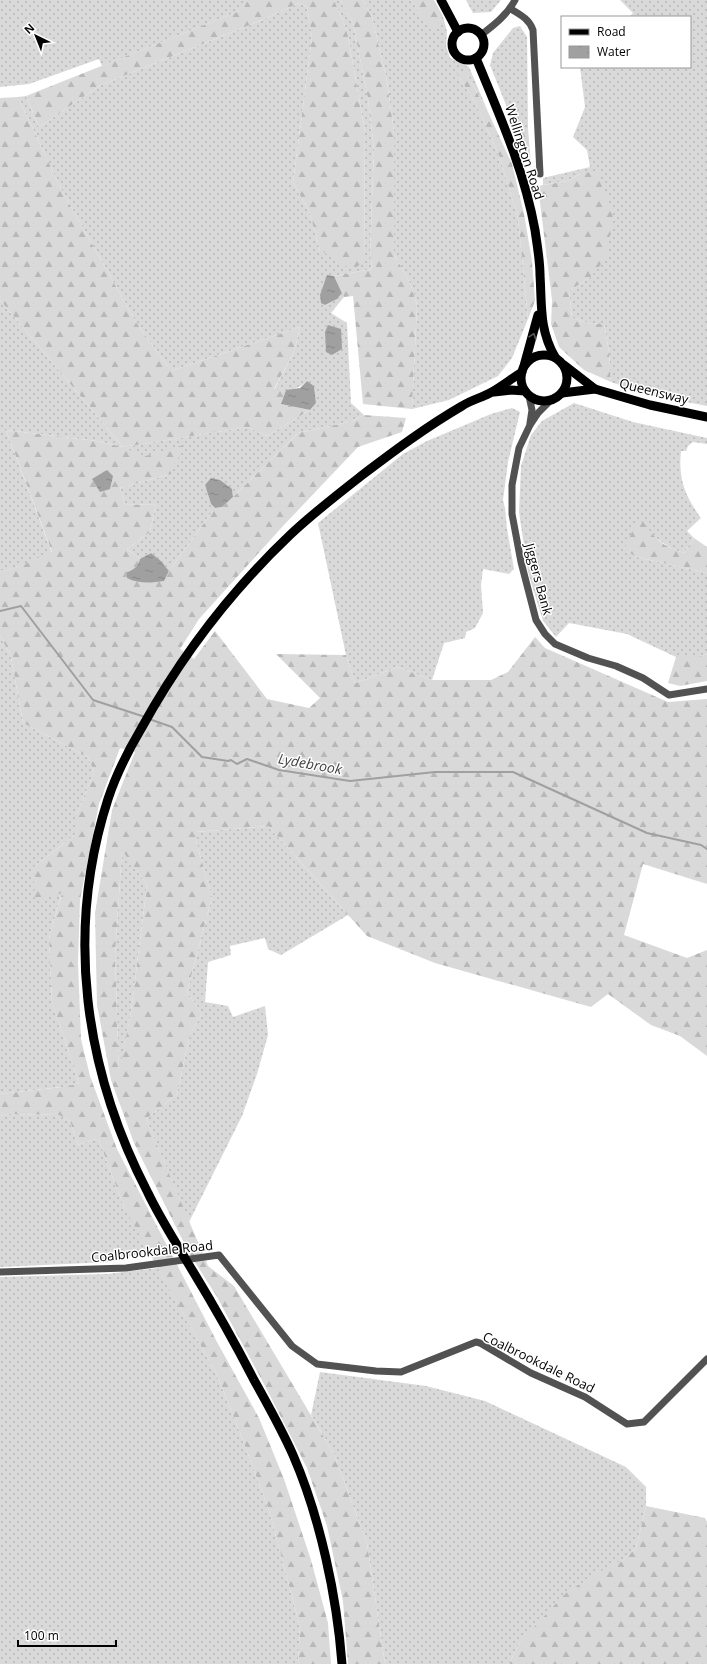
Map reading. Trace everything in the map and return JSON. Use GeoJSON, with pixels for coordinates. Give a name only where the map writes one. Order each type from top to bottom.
{"type":"FeatureCollection","features":[{"type":"Feature","properties":{"kind":"main road"},"geometry":{"type":"LineString","coordinates":[[442,0],[458,32]]}},
{"type":"Feature","properties":{"kind":"main road"},"geometry":{"type":"LineString","coordinates":[[467,28],[481,35],[483,40],[482,50],[476,58],[466,60],[456,56],[452,46],[452,41],[458,32],[467,28]]}},
{"type":"Feature","properties":{"kind":"main road","name":"Wellington Road"},"geometry":{"type":"LineString","coordinates":[[476,58],[508,133],[525,183],[535,230],[540,274],[540,305],[546,339],[555,357]]}},
{"type":"Feature","properties":{"kind":"main road","name":"Wellington Road"},"geometry":{"type":"LineString","coordinates":[[523,369],[536,327],[540,305]]}},
{"type":"Feature","properties":{"kind":"main road"},"geometry":{"type":"LineString","coordinates":[[342,1664],[336,1608],[326,1559],[310,1502],[293,1456],[237,1348],[148,1194],[120,1134],[104,1083],[94,1041],[86,992],[86,908],[92,869],[108,796],[128,752],[159,696],[189,653],[252,574],[290,535],[330,500],[407,441],[466,403],[490,393],[523,369],[535,357],[548,355],[555,357],[564,365],[567,372],[568,379],[562,393],[551,400],[536,400],[527,394],[511,390],[490,393]]}},
{"type":"Feature","properties":{"kind":"main road","name":"Queensway"},"geometry":{"type":"LineString","coordinates":[[564,365],[595,389],[650,405],[707,417]]}},
{"type":"Feature","properties":{"kind":"main road"},"geometry":{"type":"LineString","coordinates":[[523,369],[521,379],[527,394]]}},
{"type":"Feature","properties":{"kind":"main road","name":"Queensway"},"geometry":{"type":"LineString","coordinates":[[562,393],[595,389]]}},
{"type":"Feature","properties":{"kind":"street"},"geometry":{"type":"LineString","coordinates":[[481,35],[511,9],[515,0]]}},
{"type":"Feature","properties":{"kind":"street","name":"Wellington Road"},"geometry":{"type":"LineString","coordinates":[[511,9],[531,23],[534,30],[540,174]]}},
{"type":"Feature","properties":{"kind":"street","name":"Jiggers Bank"},"geometry":{"type":"LineString","coordinates":[[527,394],[532,410],[530,425]]}},
{"type":"Feature","properties":{"kind":"street","name":"Jiggers Bank"},"geometry":{"type":"LineString","coordinates":[[551,400],[538,413],[530,425],[519,448],[512,485],[512,514],[521,562],[536,620],[545,634],[555,644],[588,658],[616,666],[643,678],[669,695],[707,688]]}},
{"type":"Feature","properties":{"kind":"street","name":"Coalbrookdale Road"},"geometry":{"type":"LineString","coordinates":[[0,1272],[126,1268],[219,1255],[292,1346],[317,1364],[376,1371],[401,1372],[476,1342],[531,1373],[585,1397],[627,1424],[644,1422],[707,1358]]}},
{"type":"Feature","properties":{"kind":"green space"},"geometry":{"type":"Polygon","coordinates":[[[0,0],[248,0],[242,10],[102,66],[99,59],[29,84],[0,87],[0,0]]]}},
{"type":"Feature","properties":{"kind":"green space"},"geometry":{"type":"Polygon","coordinates":[[[248,0],[334,0],[347,31],[365,131],[364,262],[352,270],[320,250],[309,211],[293,183],[312,37],[307,7],[299,3],[262,20],[101,85],[39,127],[26,96],[242,10],[248,0]]]}},
{"type":"Feature","properties":{"kind":"green space"},"geometry":{"type":"Polygon","coordinates":[[[334,0],[340,0],[353,23],[368,99],[374,149],[370,251],[372,269],[334,276],[327,275],[325,305],[337,299],[342,293],[344,297],[331,313],[347,323],[351,403],[364,415],[353,421],[298,433],[233,497],[232,489],[205,485],[211,504],[215,508],[169,571],[160,560],[151,553],[140,559],[127,549],[150,532],[156,504],[125,505],[120,488],[171,474],[123,447],[248,427],[267,436],[310,410],[316,403],[314,386],[307,381],[292,390],[274,390],[294,352],[300,327],[171,371],[136,322],[61,189],[18,97],[26,96],[39,127],[101,85],[262,20],[299,3],[307,7],[312,37],[293,183],[309,211],[320,250],[364,262],[365,131],[347,31],[334,0]]]}},
{"type":"Feature","properties":{"kind":"green space"},"geometry":{"type":"Polygon","coordinates":[[[340,0],[363,0],[372,17],[387,81],[394,132],[394,254],[410,283],[417,305],[412,409],[363,404],[353,296],[344,297],[334,276],[372,269],[370,251],[374,149],[368,99],[353,23],[340,0]]]}},
{"type":"Feature","properties":{"kind":"green space"},"geometry":{"type":"Polygon","coordinates":[[[363,0],[411,0],[432,31],[443,16],[447,32],[446,46],[450,58],[469,67],[489,114],[466,73],[457,74],[475,102],[500,158],[518,218],[528,319],[512,358],[498,376],[449,400],[412,409],[417,305],[410,283],[394,254],[394,132],[387,81],[372,17],[363,0]]]}},
{"type":"Feature","properties":{"kind":"green space"},"geometry":{"type":"Polygon","coordinates":[[[411,0],[434,0],[443,16],[432,32],[411,0]]]}},
{"type":"Feature","properties":{"kind":"green space"},"geometry":{"type":"Polygon","coordinates":[[[466,0],[501,0],[491,12],[473,13],[466,0]]]}},
{"type":"Feature","properties":{"kind":"green space"},"geometry":{"type":"Polygon","coordinates":[[[620,0],[707,0],[707,406],[649,395],[611,382],[609,352],[604,323],[591,324],[572,318],[569,291],[592,276],[583,173],[567,181],[543,185],[543,178],[590,167],[587,150],[573,137],[585,107],[580,68],[691,68],[691,16],[630,16],[633,13],[620,0]]]}},
{"type":"Feature","properties":{"kind":"green space"},"geometry":{"type":"Polygon","coordinates":[[[520,26],[527,37],[528,128],[518,135],[490,65],[493,53],[513,28],[520,26]]]}},
{"type":"Feature","properties":{"kind":"green space"},"geometry":{"type":"Polygon","coordinates":[[[462,72],[466,73],[489,114],[512,164],[524,214],[532,261],[535,301],[528,319],[518,218],[500,158],[475,102],[457,74],[462,72]]]}},
{"type":"Feature","properties":{"kind":"green space"},"geometry":{"type":"Polygon","coordinates":[[[18,97],[61,189],[136,322],[171,371],[300,327],[294,352],[274,389],[286,390],[281,404],[310,410],[267,436],[248,427],[124,447],[142,457],[184,445],[171,474],[120,488],[125,505],[156,504],[150,532],[127,549],[140,559],[138,564],[132,570],[127,572],[164,581],[169,571],[215,508],[222,507],[298,433],[353,421],[364,415],[406,418],[402,432],[358,447],[283,526],[199,619],[180,649],[194,659],[215,631],[267,699],[309,708],[320,698],[276,654],[346,655],[355,683],[398,667],[432,680],[491,680],[508,672],[535,637],[545,648],[668,702],[707,699],[707,884],[643,864],[624,935],[687,958],[707,950],[707,1056],[680,1036],[651,1025],[608,994],[591,1007],[435,963],[367,936],[268,826],[196,832],[196,841],[212,897],[187,992],[202,1014],[190,1034],[177,1094],[146,1119],[208,1266],[234,1286],[334,1454],[367,1543],[385,1664],[348,1664],[343,1601],[327,1526],[307,1468],[217,1297],[188,1251],[134,1143],[111,1080],[97,1005],[95,913],[112,810],[135,752],[120,748],[99,804],[80,900],[78,963],[81,1039],[90,1076],[117,1149],[217,1342],[259,1418],[284,1479],[311,1560],[328,1623],[331,1664],[298,1664],[300,1627],[269,1510],[242,1438],[217,1375],[124,1207],[98,1138],[78,1145],[70,1121],[59,1115],[10,1114],[0,1116],[0,1094],[63,1088],[79,1083],[52,1002],[49,938],[62,893],[35,901],[33,868],[77,833],[77,814],[94,772],[88,757],[23,723],[11,657],[0,635],[0,571],[13,569],[52,552],[6,430],[97,441],[123,447],[0,300],[0,98],[18,97]],[[122,850],[115,955],[119,1073],[131,1012],[147,885],[122,850]]]}},
{"type":"Feature","properties":{"kind":"green space"},"geometry":{"type":"Polygon","coordinates":[[[528,128],[531,165],[518,135],[528,128]]]}},
{"type":"Feature","properties":{"kind":"green space"},"geometry":{"type":"Polygon","coordinates":[[[598,171],[613,214],[607,256],[592,276],[569,291],[572,318],[591,324],[604,323],[609,352],[611,382],[584,370],[559,347],[551,324],[552,300],[538,186],[567,181],[583,173],[598,171]]]}},
{"type":"Feature","properties":{"kind":"green space"},"geometry":{"type":"Polygon","coordinates":[[[0,300],[123,447],[97,441],[6,430],[52,553],[13,569],[0,571],[0,300]]]}},
{"type":"Feature","properties":{"kind":"green space"},"geometry":{"type":"Polygon","coordinates":[[[574,403],[633,422],[707,438],[707,444],[693,442],[688,446],[686,451],[681,451],[680,461],[684,487],[687,495],[701,518],[687,531],[694,538],[684,553],[672,549],[653,536],[624,549],[637,557],[707,573],[707,654],[698,657],[676,657],[627,634],[569,623],[556,637],[543,621],[528,572],[519,512],[521,466],[531,435],[542,421],[574,403]]]}},
{"type":"Feature","properties":{"kind":"green space"},"geometry":{"type":"Polygon","coordinates":[[[512,408],[520,412],[508,462],[503,500],[514,569],[509,574],[483,569],[481,585],[483,613],[475,628],[466,632],[465,638],[444,643],[432,680],[398,667],[355,683],[346,655],[318,523],[403,454],[427,441],[491,414],[512,408]]]}},
{"type":"Feature","properties":{"kind":"green space"},"geometry":{"type":"Polygon","coordinates":[[[643,521],[651,533],[660,542],[677,551],[684,553],[694,538],[707,547],[707,573],[637,557],[624,550],[635,525],[643,521]]]}},
{"type":"Feature","properties":{"kind":"green space"},"geometry":{"type":"Polygon","coordinates":[[[0,635],[11,657],[23,723],[88,757],[94,772],[77,814],[77,833],[33,868],[62,892],[49,938],[52,1002],[79,1083],[63,1089],[61,1087],[0,1094],[0,635]]]}},
{"type":"Feature","properties":{"kind":"green space"},"geometry":{"type":"Polygon","coordinates":[[[707,654],[707,681],[680,686],[668,683],[676,657],[698,657],[707,654]]]}},
{"type":"Feature","properties":{"kind":"green space"},"geometry":{"type":"Polygon","coordinates":[[[268,826],[348,915],[281,955],[268,949],[265,938],[230,946],[231,955],[208,962],[205,1002],[228,1006],[233,1017],[265,1006],[268,1035],[257,1074],[242,1116],[189,1222],[146,1119],[177,1094],[190,1034],[202,1014],[187,992],[212,897],[196,841],[196,832],[268,826]]]}},
{"type":"Feature","properties":{"kind":"green space"},"geometry":{"type":"Polygon","coordinates":[[[122,849],[147,885],[131,1012],[119,1076],[115,955],[122,849]]]}},
{"type":"Feature","properties":{"kind":"green space"},"geometry":{"type":"Polygon","coordinates":[[[10,1114],[59,1115],[70,1121],[78,1145],[98,1138],[124,1207],[150,1251],[110,1262],[0,1267],[0,1116],[10,1114]]]}},
{"type":"Feature","properties":{"kind":"green space"},"geometry":{"type":"Polygon","coordinates":[[[158,1268],[217,1375],[269,1510],[300,1627],[298,1664],[0,1664],[0,1277],[107,1274],[158,1268]]]}},
{"type":"Feature","properties":{"kind":"green space"},"geometry":{"type":"Polygon","coordinates":[[[320,1372],[426,1386],[485,1401],[626,1467],[646,1487],[646,1506],[636,1548],[621,1562],[520,1642],[509,1664],[385,1664],[367,1543],[334,1454],[311,1415],[320,1372]]]}},
{"type":"Feature","properties":{"kind":"green space"},"geometry":{"type":"Polygon","coordinates":[[[646,1506],[705,1518],[707,1522],[707,1664],[509,1664],[520,1642],[567,1592],[616,1562],[621,1562],[636,1548],[646,1506]]]}},
{"type":"Feature","properties":{"kind":"water"},"geometry":{"type":"Polygon","coordinates":[[[327,275],[334,276],[342,293],[337,299],[325,305],[321,303],[320,295],[327,275]]]}},
{"type":"Feature","properties":{"kind":"water"},"geometry":{"type":"Polygon","coordinates":[[[328,325],[341,329],[342,349],[332,355],[326,352],[325,332],[328,325]]]}},
{"type":"Feature","properties":{"kind":"water"},"geometry":{"type":"Polygon","coordinates":[[[307,381],[314,386],[316,403],[310,410],[281,404],[286,390],[300,388],[307,381]]]}},
{"type":"Feature","properties":{"kind":"water"},"geometry":{"type":"Polygon","coordinates":[[[107,470],[113,476],[110,489],[100,492],[92,479],[107,470]]]}},
{"type":"Feature","properties":{"kind":"water"},"geometry":{"type":"Polygon","coordinates":[[[211,478],[220,480],[232,489],[233,497],[222,507],[215,508],[211,504],[205,485],[211,478]]]}},
{"type":"Feature","properties":{"kind":"water"},"geometry":{"type":"Polygon","coordinates":[[[151,553],[160,560],[169,571],[164,581],[145,582],[127,578],[127,572],[132,570],[138,564],[140,559],[151,553]]]}},
{"type":"Feature","properties":{"kind":"waterway","name":"Lydebrook"},"geometry":{"type":"LineString","coordinates":[[0,611],[21,606],[93,700],[145,717]]}},
{"type":"Feature","properties":{"kind":"waterway","name":"Lydebrook"},"geometry":{"type":"LineString","coordinates":[[149,719],[172,727],[202,757],[228,761],[231,760],[237,764],[247,759],[279,770],[350,781],[435,772],[513,772],[647,833],[701,845],[707,849]]}}]}
